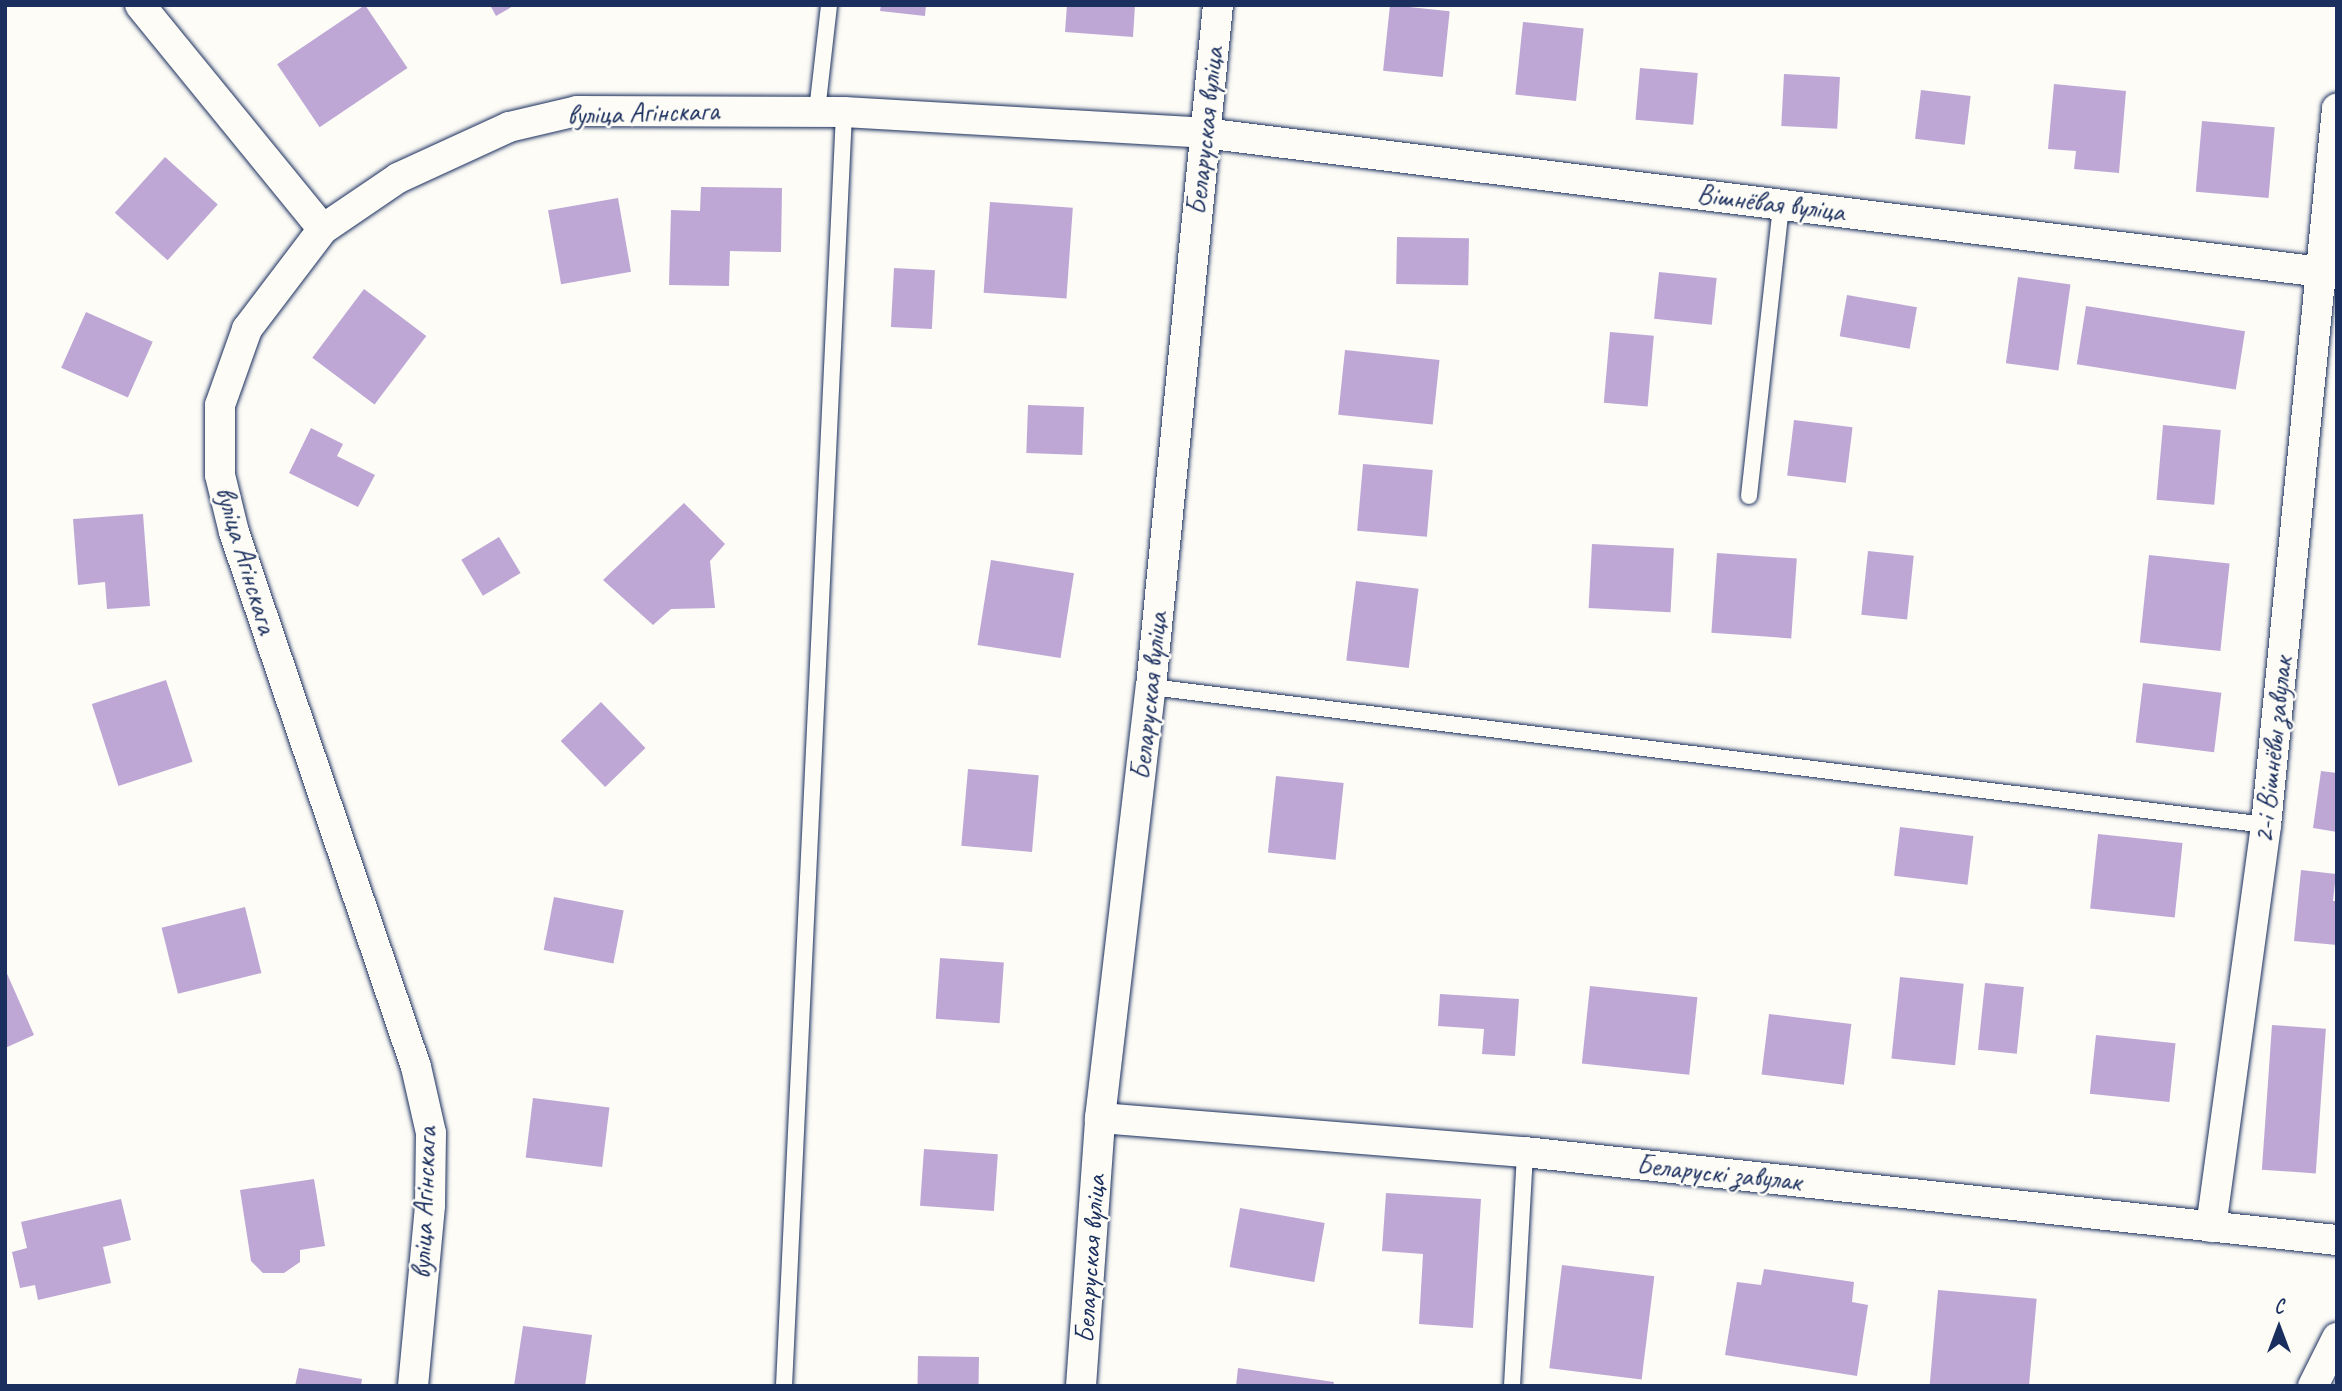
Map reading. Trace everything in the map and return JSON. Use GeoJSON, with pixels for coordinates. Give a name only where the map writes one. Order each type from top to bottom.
{"type":"FeatureCollection","features":[{"type":"Feature","properties":{"kind":"street"},"geometry":{"type":"LineString","coordinates":[[140,5],[323,229]]}},
{"type":"Feature","properties":{"kind":"street","name":"Беларуская вуліца"},"geometry":{"type":"LineString","coordinates":[[1081,1386],[1100,1118],[1151,687],[1218,5]]}},
{"type":"Feature","properties":{"kind":"street","name":"2-і Вішнёвы завулак"},"geometry":{"type":"LineString","coordinates":[[2211,1227],[2266,825],[2328,272],[2337,109]]}},
{"type":"Feature","properties":{"kind":"street","name":"вуліца Агінскага"},"geometry":{"type":"LineString","coordinates":[[413,1386],[430,1205],[431,1133],[416,1067],[234,532],[220,475],[220,405],[247,329],[323,229],[398,178],[509,127],[577,111],[831,112],[1204,133]]}},
{"type":"Feature","properties":{"kind":"street","name":"Вішнёвая вуліца"},"geometry":{"type":"LineString","coordinates":[[1204,133],[2328,272]]}},
{"type":"Feature","properties":{"kind":"street","name":"Беларускі завулак"},"geometry":{"type":"LineString","coordinates":[[1100,1118],[1525,1152],[2337,1240]]}},
{"type":"Feature","properties":{"kind":"street"},"geometry":{"type":"LineString","coordinates":[[2313,1386],[2337,1338]]}},
{"type":"Feature","properties":{"kind":"lane"},"geometry":{"type":"LineString","coordinates":[[784,1386],[831,112],[829,5]]}},
{"type":"Feature","properties":{"kind":"lane"},"geometry":{"type":"LineString","coordinates":[[1749,496],[1781,204]]}},
{"type":"Feature","properties":{"kind":"lane"},"geometry":{"type":"LineString","coordinates":[[1151,687],[2266,825]]}},
{"type":"Feature","properties":{"kind":"lane"},"geometry":{"type":"LineString","coordinates":[[1512,1386],[1525,1152]]}},
{"type":"Feature","properties":{"kind":"building"},"geometry":{"type":"Polygon","coordinates":[[[365,5],[407,68],[320,127],[277,64],[365,5]]]}},
{"type":"Feature","properties":{"kind":"building"},"geometry":{"type":"Polygon","coordinates":[[[490,5],[515,5],[496,16],[490,5]]]}},
{"type":"Feature","properties":{"kind":"building"},"geometry":{"type":"Polygon","coordinates":[[[881,5],[926,5],[925,16],[880,11],[881,5]]]}},
{"type":"Feature","properties":{"kind":"building"},"geometry":{"type":"Polygon","coordinates":[[[1067,5],[1135,5],[1133,37],[1065,32],[1067,5]]]}},
{"type":"Feature","properties":{"kind":"building"},"geometry":{"type":"Polygon","coordinates":[[[1390,5],[1450,11],[1443,77],[1383,71],[1390,5]]]}},
{"type":"Feature","properties":{"kind":"building"},"geometry":{"type":"Polygon","coordinates":[[[1523,22],[1584,28],[1576,101],[1515,95],[1523,22]]]}},
{"type":"Feature","properties":{"kind":"building"},"geometry":{"type":"Polygon","coordinates":[[[1640,68],[1698,73],[1693,125],[1635,120],[1640,68]]]}},
{"type":"Feature","properties":{"kind":"building"},"geometry":{"type":"Polygon","coordinates":[[[1784,74],[1840,77],[1837,129],[1781,126],[1784,74]]]}},
{"type":"Feature","properties":{"kind":"building"},"geometry":{"type":"Polygon","coordinates":[[[2054,84],[2126,91],[2119,173],[2074,169],[2076,151],[2048,149],[2054,84]]]}},
{"type":"Feature","properties":{"kind":"building"},"geometry":{"type":"Polygon","coordinates":[[[1921,90],[1971,96],[1965,145],[1915,139],[1921,90]]]}},
{"type":"Feature","properties":{"kind":"building"},"geometry":{"type":"Polygon","coordinates":[[[2202,121],[2275,127],[2269,198],[2196,192],[2202,121]]]}},
{"type":"Feature","properties":{"kind":"building"},"geometry":{"type":"Polygon","coordinates":[[[165,157],[218,205],[168,260],[115,213],[165,157]]]}},
{"type":"Feature","properties":{"kind":"building"},"geometry":{"type":"Polygon","coordinates":[[[701,187],[782,188],[781,252],[730,251],[729,286],[669,285],[671,210],[700,211],[701,187]]]}},
{"type":"Feature","properties":{"kind":"building"},"geometry":{"type":"Polygon","coordinates":[[[618,198],[631,272],[561,284],[548,210],[618,198]]]}},
{"type":"Feature","properties":{"kind":"building"},"geometry":{"type":"Polygon","coordinates":[[[990,202],[1073,208],[1066,299],[984,293],[990,202]]]}},
{"type":"Feature","properties":{"kind":"building"},"geometry":{"type":"Polygon","coordinates":[[[1397,237],[1469,238],[1468,285],[1396,284],[1397,237]]]}},
{"type":"Feature","properties":{"kind":"building"},"geometry":{"type":"Polygon","coordinates":[[[894,268],[935,270],[932,329],[891,327],[894,268]]]}},
{"type":"Feature","properties":{"kind":"building"},"geometry":{"type":"Polygon","coordinates":[[[1659,272],[1717,278],[1712,325],[1654,319],[1659,272]]]}},
{"type":"Feature","properties":{"kind":"building"},"geometry":{"type":"Polygon","coordinates":[[[2018,277],[2070,284],[2058,371],[2006,363],[2018,277]]]}},
{"type":"Feature","properties":{"kind":"building"},"geometry":{"type":"Polygon","coordinates":[[[364,289],[426,336],[375,405],[312,358],[364,289]]]}},
{"type":"Feature","properties":{"kind":"building"},"geometry":{"type":"Polygon","coordinates":[[[1847,295],[1917,307],[1910,349],[1840,336],[1847,295]]]}},
{"type":"Feature","properties":{"kind":"building"},"geometry":{"type":"Polygon","coordinates":[[[2086,306],[2245,331],[2236,389],[2077,364],[2086,306]]]}},
{"type":"Feature","properties":{"kind":"building"},"geometry":{"type":"Polygon","coordinates":[[[86,312],[153,342],[128,397],[61,368],[86,312]]]}},
{"type":"Feature","properties":{"kind":"building"},"geometry":{"type":"Polygon","coordinates":[[[1610,332],[1654,336],[1648,407],[1604,403],[1610,332]]]}},
{"type":"Feature","properties":{"kind":"building"},"geometry":{"type":"Polygon","coordinates":[[[1345,350],[1439,360],[1433,425],[1338,415],[1345,350]]]}},
{"type":"Feature","properties":{"kind":"building"},"geometry":{"type":"Polygon","coordinates":[[[1028,405],[1084,407],[1082,455],[1026,453],[1028,405]]]}},
{"type":"Feature","properties":{"kind":"building"},"geometry":{"type":"Polygon","coordinates":[[[1794,420],[1853,427],[1846,483],[1787,476],[1794,420]]]}},
{"type":"Feature","properties":{"kind":"building"},"geometry":{"type":"Polygon","coordinates":[[[2163,425],[2221,430],[2214,505],[2156,500],[2163,425]]]}},
{"type":"Feature","properties":{"kind":"building"},"geometry":{"type":"Polygon","coordinates":[[[311,428],[343,444],[337,456],[375,475],[358,507],[289,473],[311,428]]]}},
{"type":"Feature","properties":{"kind":"building"},"geometry":{"type":"Polygon","coordinates":[[[1363,464],[1433,470],[1427,537],[1357,531],[1363,464]]]}},
{"type":"Feature","properties":{"kind":"building"},"geometry":{"type":"Polygon","coordinates":[[[684,503],[725,544],[710,561],[715,608],[671,609],[653,625],[603,580],[684,503]]]}},
{"type":"Feature","properties":{"kind":"building"},"geometry":{"type":"Polygon","coordinates":[[[143,514],[150,606],[107,609],[105,582],[78,585],[73,519],[143,514]]]}},
{"type":"Feature","properties":{"kind":"building"},"geometry":{"type":"Polygon","coordinates":[[[499,537],[521,573],[483,596],[461,560],[499,537]]]}},
{"type":"Feature","properties":{"kind":"building"},"geometry":{"type":"Polygon","coordinates":[[[1592,544],[1674,548],[1671,612],[1589,608],[1592,544]]]}},
{"type":"Feature","properties":{"kind":"building"},"geometry":{"type":"Polygon","coordinates":[[[1868,551],[1914,556],[1907,619],[1861,615],[1868,551]]]}},
{"type":"Feature","properties":{"kind":"building"},"geometry":{"type":"Polygon","coordinates":[[[1717,553],[1797,559],[1791,638],[1711,633],[1717,553]]]}},
{"type":"Feature","properties":{"kind":"building"},"geometry":{"type":"Polygon","coordinates":[[[2149,555],[2230,563],[2220,651],[2140,643],[2149,555]]]}},
{"type":"Feature","properties":{"kind":"building"},"geometry":{"type":"Polygon","coordinates":[[[991,560],[1074,573],[1061,658],[978,645],[991,560]]]}},
{"type":"Feature","properties":{"kind":"building"},"geometry":{"type":"Polygon","coordinates":[[[1356,581],[1419,589],[1409,668],[1346,660],[1356,581]]]}},
{"type":"Feature","properties":{"kind":"building"},"geometry":{"type":"Polygon","coordinates":[[[166,680],[193,762],[118,786],[92,704],[166,680]]]}},
{"type":"Feature","properties":{"kind":"building"},"geometry":{"type":"Polygon","coordinates":[[[2143,683],[2221,693],[2214,752],[2136,743],[2143,683]]]}},
{"type":"Feature","properties":{"kind":"building"},"geometry":{"type":"Polygon","coordinates":[[[601,702],[645,748],[605,787],[561,741],[601,702]]]}},
{"type":"Feature","properties":{"kind":"building"},"geometry":{"type":"Polygon","coordinates":[[[968,769],[1039,775],[1032,852],[961,846],[968,769]]]}},
{"type":"Feature","properties":{"kind":"building"},"geometry":{"type":"Polygon","coordinates":[[[2321,771],[2337,773],[2337,832],[2313,828],[2321,771]]]}},
{"type":"Feature","properties":{"kind":"building"},"geometry":{"type":"Polygon","coordinates":[[[1276,776],[1344,783],[1336,860],[1268,853],[1276,776]]]}},
{"type":"Feature","properties":{"kind":"building"},"geometry":{"type":"Polygon","coordinates":[[[1900,827],[1973,836],[1967,885],[1894,876],[1900,827]]]}},
{"type":"Feature","properties":{"kind":"building"},"geometry":{"type":"Polygon","coordinates":[[[2098,834],[2183,843],[2175,917],[2090,909],[2098,834]]]}},
{"type":"Feature","properties":{"kind":"building"},"geometry":{"type":"Polygon","coordinates":[[[2301,870],[2336,874],[2333,901],[2337,901],[2337,945],[2294,941],[2301,870]]]}},
{"type":"Feature","properties":{"kind":"building"},"geometry":{"type":"Polygon","coordinates":[[[554,897],[624,911],[613,964],[544,950],[554,897]]]}},
{"type":"Feature","properties":{"kind":"building"},"geometry":{"type":"Polygon","coordinates":[[[245,907],[261,973],[178,994],[162,928],[245,907]]]}},
{"type":"Feature","properties":{"kind":"building"},"geometry":{"type":"Polygon","coordinates":[[[940,958],[1004,962],[1000,1023],[936,1019],[940,958]]]}},
{"type":"Feature","properties":{"kind":"building"},"geometry":{"type":"Polygon","coordinates":[[[5,969],[34,1035],[5,1048],[5,969]]]}},
{"type":"Feature","properties":{"kind":"building"},"geometry":{"type":"Polygon","coordinates":[[[1900,977],[1964,984],[1955,1065],[1891,1059],[1900,977]]]}},
{"type":"Feature","properties":{"kind":"building"},"geometry":{"type":"Polygon","coordinates":[[[1985,983],[2024,987],[2017,1054],[1978,1050],[1985,983]]]}},
{"type":"Feature","properties":{"kind":"building"},"geometry":{"type":"Polygon","coordinates":[[[1590,986],[1697,997],[1689,1075],[1582,1064],[1590,986]]]}},
{"type":"Feature","properties":{"kind":"building"},"geometry":{"type":"Polygon","coordinates":[[[1440,994],[1519,999],[1515,1056],[1482,1054],[1484,1029],[1438,1026],[1440,994]]]}},
{"type":"Feature","properties":{"kind":"building"},"geometry":{"type":"Polygon","coordinates":[[[1769,1014],[1851,1024],[1844,1085],[1762,1075],[1769,1014]]]}},
{"type":"Feature","properties":{"kind":"building"},"geometry":{"type":"Polygon","coordinates":[[[2272,1025],[2326,1029],[2316,1173],[2262,1170],[2272,1025]]]}},
{"type":"Feature","properties":{"kind":"building"},"geometry":{"type":"Polygon","coordinates":[[[2096,1035],[2176,1043],[2169,1102],[2090,1094],[2096,1035]]]}},
{"type":"Feature","properties":{"kind":"building"},"geometry":{"type":"Polygon","coordinates":[[[533,1098],[609,1107],[602,1167],[526,1158],[533,1098]]]}},
{"type":"Feature","properties":{"kind":"building"},"geometry":{"type":"Polygon","coordinates":[[[924,1149],[998,1154],[994,1211],[920,1206],[924,1149]]]}},
{"type":"Feature","properties":{"kind":"building"},"geometry":{"type":"Polygon","coordinates":[[[314,1179],[325,1246],[300,1250],[300,1262],[284,1273],[263,1273],[251,1261],[240,1190],[314,1179]]]}},
{"type":"Feature","properties":{"kind":"building"},"geometry":{"type":"Polygon","coordinates":[[[1386,1193],[1481,1199],[1473,1328],[1419,1324],[1423,1254],[1382,1251],[1386,1193]]]}},
{"type":"Feature","properties":{"kind":"building"},"geometry":{"type":"Polygon","coordinates":[[[121,1199],[131,1240],[103,1247],[111,1283],[38,1300],[35,1285],[20,1288],[12,1252],[27,1248],[21,1222],[121,1199]]]}},
{"type":"Feature","properties":{"kind":"building"},"geometry":{"type":"Polygon","coordinates":[[[1240,1208],[1325,1223],[1314,1282],[1230,1267],[1240,1208]]]}},
{"type":"Feature","properties":{"kind":"building"},"geometry":{"type":"Polygon","coordinates":[[[1562,1265],[1654,1276],[1642,1380],[1549,1368],[1562,1265]]]}},
{"type":"Feature","properties":{"kind":"building"},"geometry":{"type":"Polygon","coordinates":[[[1764,1269],[1854,1282],[1852,1302],[1868,1305],[1857,1376],[1725,1355],[1737,1282],[1761,1285],[1764,1269]]]}},
{"type":"Feature","properties":{"kind":"building"},"geometry":{"type":"Polygon","coordinates":[[[1938,1290],[2037,1299],[2029,1386],[1930,1386],[1938,1290]]]}},
{"type":"Feature","properties":{"kind":"building"},"geometry":{"type":"Polygon","coordinates":[[[523,1326],[592,1335],[585,1386],[514,1386],[523,1326]]]}},
{"type":"Feature","properties":{"kind":"building"},"geometry":{"type":"Polygon","coordinates":[[[918,1356],[979,1357],[978,1386],[917,1386],[918,1356]]]}},
{"type":"Feature","properties":{"kind":"building"},"geometry":{"type":"Polygon","coordinates":[[[299,1368],[362,1379],[361,1386],[295,1386],[299,1368]]]}},
{"type":"Feature","properties":{"kind":"building"},"geometry":{"type":"Polygon","coordinates":[[[1238,1368],[1334,1382],[1333,1386],[1236,1386],[1238,1368]]]}}]}
